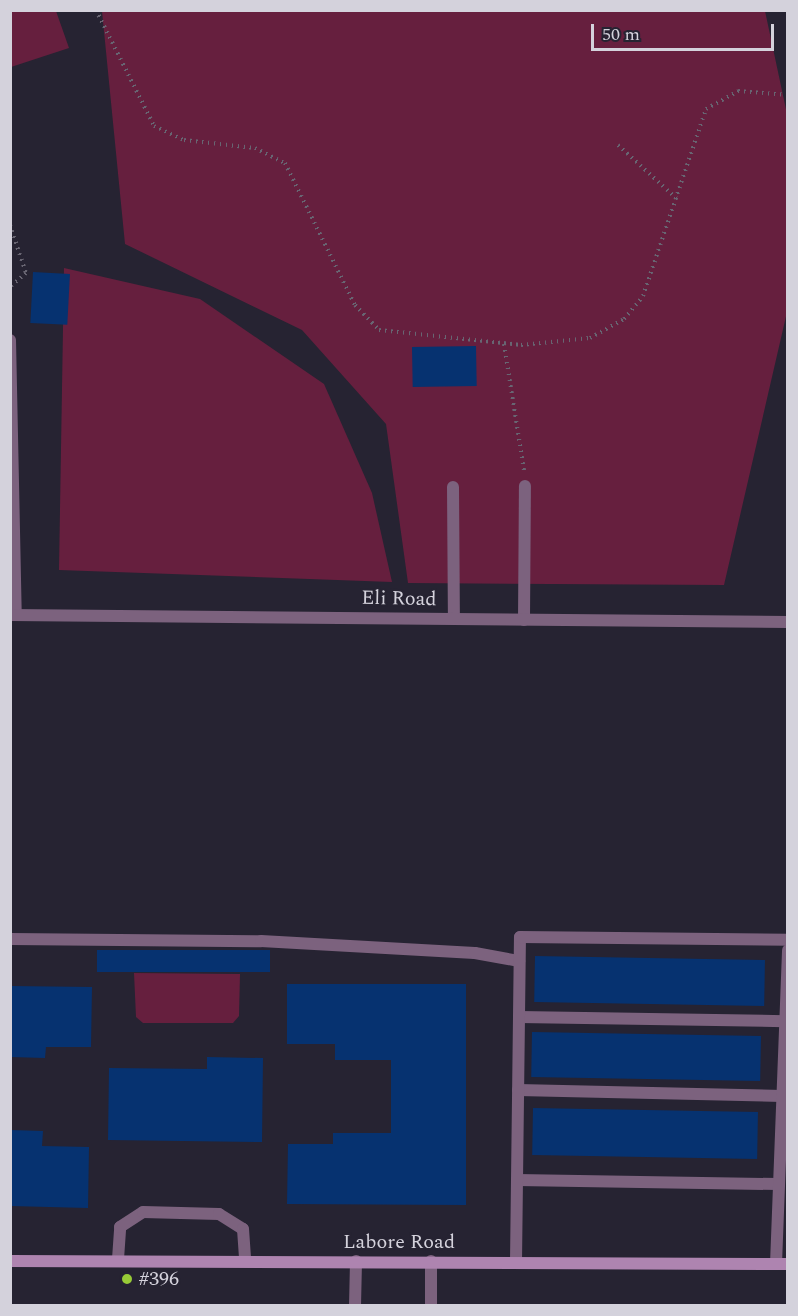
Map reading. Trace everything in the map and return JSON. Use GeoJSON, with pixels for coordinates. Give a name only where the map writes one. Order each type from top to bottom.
{"type":"FeatureCollection","features":[{"type":"Feature","properties":{"kind":"street"},"geometry":{"type":"LineString","coordinates":[[10,340],[13,615]]}},
{"type":"Feature","properties":{"kind":"street"},"geometry":{"type":"LineString","coordinates":[[524,620],[525,486]]}},
{"type":"Feature","properties":{"kind":"street"},"geometry":{"type":"LineString","coordinates":[[453,487],[454,619]]}},
{"type":"Feature","properties":{"kind":"street","name":"Eli Road"},"geometry":{"type":"LineString","coordinates":[[13,615],[788,622]]}},
{"type":"Feature","properties":{"kind":"street"},"geometry":{"type":"LineString","coordinates":[[516,1262],[520,937],[788,940]]}},
{"type":"Feature","properties":{"kind":"street"},"geometry":{"type":"LineString","coordinates":[[10,939],[261,941],[475,952],[519,961]]}},
{"type":"Feature","properties":{"kind":"street"},"geometry":{"type":"LineString","coordinates":[[782,1264],[779,1184],[788,950]]}},
{"type":"Feature","properties":{"kind":"street"},"geometry":{"type":"LineString","coordinates":[[519,1017],[785,1020]]}},
{"type":"Feature","properties":{"kind":"street"},"geometry":{"type":"LineString","coordinates":[[518,1090],[782,1096]]}},
{"type":"Feature","properties":{"kind":"street"},"geometry":{"type":"LineString","coordinates":[[517,1180],[779,1184]]}},
{"type":"Feature","properties":{"kind":"street"},"geometry":{"type":"LineString","coordinates":[[118,1259],[120,1227],[143,1212],[219,1215],[243,1229],[245,1260]]}},
{"type":"Feature","properties":{"kind":"street","name":"Labore Road"},"geometry":{"type":"LineString","coordinates":[[10,1261],[118,1259],[782,1264]]}},
{"type":"Feature","properties":{"kind":"street"},"geometry":{"type":"LineString","coordinates":[[355,1305],[356,1261]]}},
{"type":"Feature","properties":{"kind":"street"},"geometry":{"type":"LineString","coordinates":[[431,1261],[431,1305]]}},
{"type":"Feature","properties":{"kind":"path"},"geometry":{"type":"LineString","coordinates":[[96,10],[154,126],[184,140],[255,148],[285,164],[356,305],[379,330],[504,344],[590,338],[624,319],[643,296],[706,109],[738,91],[788,95]]}},
{"type":"Feature","properties":{"kind":"path"},"geometry":{"type":"LineString","coordinates":[[618,145],[676,198]]}},
{"type":"Feature","properties":{"kind":"path"},"geometry":{"type":"LineString","coordinates":[[10,225],[26,273],[10,287]]}},
{"type":"Feature","properties":{"kind":"path"},"geometry":{"type":"LineString","coordinates":[[504,344],[522,428],[525,486]]}},
{"type":"Feature","properties":{"kind":"shaded area"},"geometry":{"type":"Polygon","coordinates":[[[10,11],[56,11],[69,48],[11,67],[10,11]]]}},
{"type":"Feature","properties":{"kind":"shaded area"},"geometry":{"type":"Polygon","coordinates":[[[102,11],[765,11],[787,114],[787,312],[724,585],[408,583],[386,424],[302,330],[125,244],[102,11]]]}},
{"type":"Feature","properties":{"kind":"shaded area"},"geometry":{"type":"Polygon","coordinates":[[[64,268],[200,299],[324,384],[372,493],[392,582],[59,570],[64,268]]]}},
{"type":"Feature","properties":{"kind":"shaded area"},"geometry":{"type":"Polygon","coordinates":[[[134,973],[240,974],[239,1016],[233,1023],[143,1023],[136,1017],[134,973]]]}},
{"type":"Feature","properties":{"kind":"building"},"geometry":{"type":"Polygon","coordinates":[[[33,272],[70,274],[67,325],[30,323],[33,272]]]}},
{"type":"Feature","properties":{"kind":"building"},"geometry":{"type":"Polygon","coordinates":[[[476,346],[477,386],[413,387],[412,347],[476,346]]]}},
{"type":"Feature","properties":{"kind":"building"},"geometry":{"type":"Polygon","coordinates":[[[97,950],[270,950],[270,972],[97,972],[97,950]]]}},
{"type":"Feature","properties":{"kind":"building"},"geometry":{"type":"Polygon","coordinates":[[[535,956],[765,960],[764,1006],[534,1002],[535,956]]]}},
{"type":"Feature","properties":{"kind":"building"},"geometry":{"type":"Polygon","coordinates":[[[287,984],[466,984],[466,1205],[287,1204],[288,1144],[333,1144],[333,1133],[391,1133],[391,1060],[335,1060],[335,1044],[287,1044],[287,984]]]}},
{"type":"Feature","properties":{"kind":"building"},"geometry":{"type":"Polygon","coordinates":[[[10,986],[92,987],[91,1047],[46,1047],[45,1058],[10,1057],[10,986]]]}},
{"type":"Feature","properties":{"kind":"building"},"geometry":{"type":"Polygon","coordinates":[[[532,1032],[761,1036],[760,1081],[531,1077],[532,1032]]]}},
{"type":"Feature","properties":{"kind":"building"},"geometry":{"type":"Polygon","coordinates":[[[207,1057],[263,1058],[262,1142],[108,1140],[109,1068],[207,1069],[207,1057]]]}},
{"type":"Feature","properties":{"kind":"building"},"geometry":{"type":"Polygon","coordinates":[[[533,1108],[758,1112],[757,1159],[532,1155],[533,1108]]]}},
{"type":"Feature","properties":{"kind":"building"},"geometry":{"type":"Polygon","coordinates":[[[10,1130],[43,1131],[42,1146],[89,1147],[88,1208],[10,1206],[10,1130]]]}},
{"type":"Feature","properties":{"kind":"place","name":"#396"},"geometry":{"type":"Point","coordinates":[127,1279]}}]}
